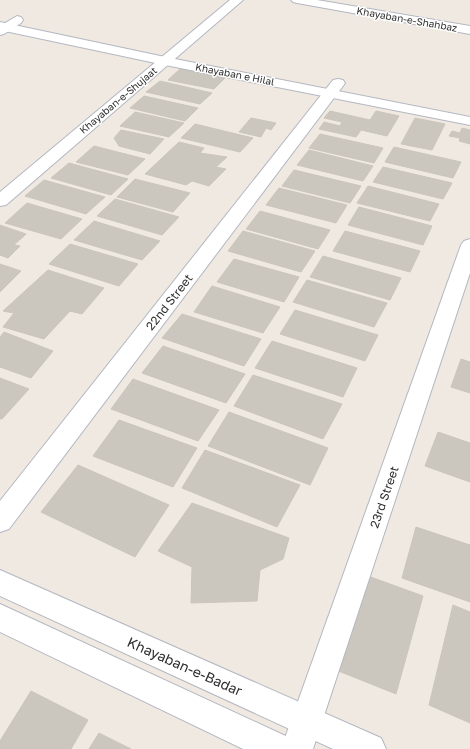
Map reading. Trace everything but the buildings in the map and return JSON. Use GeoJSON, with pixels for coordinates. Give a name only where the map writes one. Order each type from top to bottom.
{"type":"FeatureCollection","features":[{"type":"Feature","properties":{"kind":"street","name":"Khayaban-e-Shujaat"},"geometry":{"type":"LineString","coordinates":[[0,201],[164,56],[224,0]]}},
{"type":"Feature","properties":{"kind":"street","name":"Khayaban-e-Shujaat"},"geometry":{"type":"LineString","coordinates":[[49,142],[237,0]]}},
{"type":"Feature","properties":{"kind":"street","name":"Khayaban-e-Shahbaz"},"geometry":{"type":"LineString","coordinates":[[297,0],[470,30]]}},
{"type":"Feature","properties":{"kind":"street","name":"Khayaban-e-Shahbaz"},"geometry":{"type":"LineString","coordinates":[[338,0],[470,21]]}},
{"type":"Feature","properties":{"kind":"street","name":"Khayaban e Hilal"},"geometry":{"type":"LineString","coordinates":[[5,24],[164,56],[470,110]]}},
{"type":"Feature","properties":{"kind":"street","name":"Khayaban e Hilal"},"geometry":{"type":"LineString","coordinates":[[334,87],[470,120]]}},
{"type":"Feature","properties":{"kind":"street","name":"22nd Street"},"geometry":{"type":"LineString","coordinates":[[0,521],[334,87]]}},
{"type":"Feature","properties":{"kind":"street","name":"23rd Street"},"geometry":{"type":"LineString","coordinates":[[297,749],[470,245]]}},
{"type":"Feature","properties":{"kind":"street","name":"Khayaban-e-Badar"},"geometry":{"type":"LineString","coordinates":[[0,583],[370,749]]}},
{"type":"Feature","properties":{"kind":"street"},"geometry":{"type":"LineString","coordinates":[[0,618],[279,749]]}}]}
